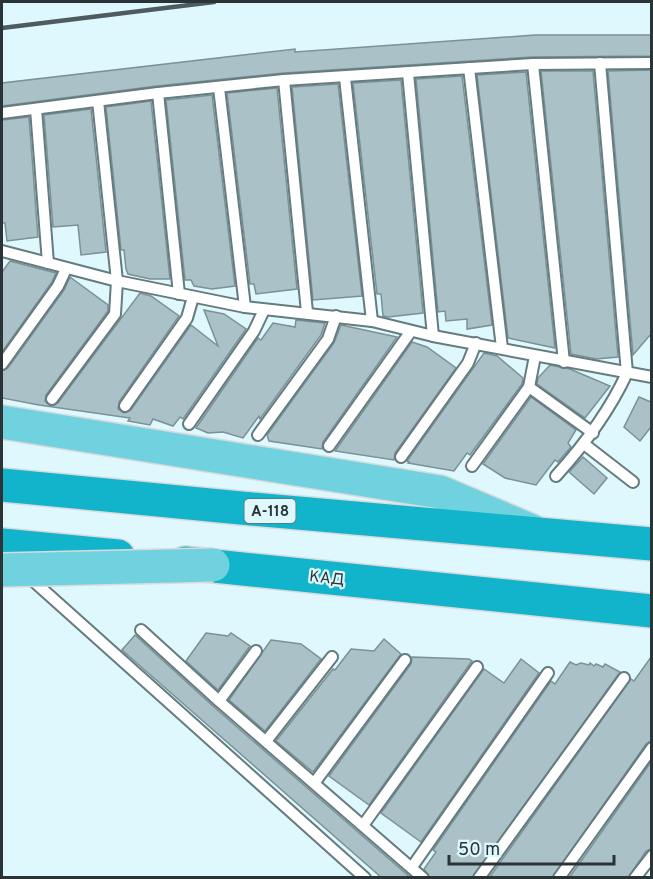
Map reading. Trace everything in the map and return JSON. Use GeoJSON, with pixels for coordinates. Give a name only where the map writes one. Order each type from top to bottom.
{"type":"FeatureCollection","features":[{"type":"Feature","properties":{"kind":"highway","name":"А-118"},"geometry":{"type":"LineString","coordinates":[[2,484],[241,508],[651,544]]}},
{"type":"Feature","properties":{"kind":"highway","name":"КАД"},"geometry":{"type":"LineString","coordinates":[[2,545],[651,611]]}},
{"type":"Feature","properties":{"kind":"main road"},"geometry":{"type":"LineString","coordinates":[[2,422],[440,492],[539,534]]}},
{"type":"Feature","properties":{"kind":"main road"},"geometry":{"type":"LineString","coordinates":[[2,570],[213,565]]}},
{"type":"Feature","properties":{"kind":"lane"},"geometry":{"type":"LineString","coordinates":[[556,476],[593,433],[627,373],[600,63]]}},
{"type":"Feature","properties":{"kind":"lane"},"geometry":{"type":"LineString","coordinates":[[2,113],[284,80],[345,78],[533,64],[651,63]]}},
{"type":"Feature","properties":{"kind":"lane"},"geometry":{"type":"LineString","coordinates":[[533,64],[564,362]]}},
{"type":"Feature","properties":{"kind":"lane"},"geometry":{"type":"LineString","coordinates":[[469,68],[502,348]]}},
{"type":"Feature","properties":{"kind":"lane"},"geometry":{"type":"LineString","coordinates":[[408,73],[434,336]]}},
{"type":"Feature","properties":{"kind":"lane"},"geometry":{"type":"LineString","coordinates":[[345,78],[372,321]]}},
{"type":"Feature","properties":{"kind":"lane"},"geometry":{"type":"LineString","coordinates":[[284,80],[307,312]]}},
{"type":"Feature","properties":{"kind":"lane"},"geometry":{"type":"LineString","coordinates":[[219,88],[245,307]]}},
{"type":"Feature","properties":{"kind":"lane"},"geometry":{"type":"LineString","coordinates":[[158,93],[179,294]]}},
{"type":"Feature","properties":{"kind":"lane"},"geometry":{"type":"LineString","coordinates":[[52,399],[115,314],[117,281],[98,101]]}},
{"type":"Feature","properties":{"kind":"lane"},"geometry":{"type":"LineString","coordinates":[[36,109],[48,263]]}},
{"type":"Feature","properties":{"kind":"lane"},"geometry":{"type":"LineString","coordinates":[[2,252],[66,269],[193,297],[264,310],[307,312],[372,321],[434,336],[651,377]]}},
{"type":"Feature","properties":{"kind":"lane"},"geometry":{"type":"LineString","coordinates":[[2,364],[58,286],[66,269]]}},
{"type":"Feature","properties":{"kind":"lane"},"geometry":{"type":"LineString","coordinates":[[125,406],[187,318],[193,297]]}},
{"type":"Feature","properties":{"kind":"lane"},"geometry":{"type":"LineString","coordinates":[[189,424],[254,331],[264,310]]}},
{"type":"Feature","properties":{"kind":"lane"},"geometry":{"type":"LineString","coordinates":[[258,435],[328,339],[336,316]]}},
{"type":"Feature","properties":{"kind":"lane"},"geometry":{"type":"LineString","coordinates":[[329,446],[411,331]]}},
{"type":"Feature","properties":{"kind":"lane"},"geometry":{"type":"LineString","coordinates":[[401,458],[468,363],[476,343]]}},
{"type":"Feature","properties":{"kind":"lane"},"geometry":{"type":"LineString","coordinates":[[472,466],[529,387],[535,356]]}},
{"type":"Feature","properties":{"kind":"lane"},"geometry":{"type":"LineString","coordinates":[[529,387],[593,433]]}},
{"type":"Feature","properties":{"kind":"lane"},"geometry":{"type":"LineString","coordinates":[[584,444],[633,482]]}},
{"type":"Feature","properties":{"kind":"lane"},"geometry":{"type":"LineString","coordinates":[[2,552],[365,878]]}},
{"type":"Feature","properties":{"kind":"lane"},"geometry":{"type":"LineString","coordinates":[[141,630],[219,701],[364,824],[423,878]]}},
{"type":"Feature","properties":{"kind":"lane"},"geometry":{"type":"LineString","coordinates":[[219,701],[256,651]]}},
{"type":"Feature","properties":{"kind":"lane"},"geometry":{"type":"LineString","coordinates":[[267,740],[332,657]]}},
{"type":"Feature","properties":{"kind":"lane"},"geometry":{"type":"LineString","coordinates":[[315,782],[405,660]]}},
{"type":"Feature","properties":{"kind":"lane"},"geometry":{"type":"LineString","coordinates":[[364,824],[477,667]]}},
{"type":"Feature","properties":{"kind":"lane"},"geometry":{"type":"LineString","coordinates":[[412,867],[548,673]]}},
{"type":"Feature","properties":{"kind":"lane"},"geometry":{"type":"LineString","coordinates":[[479,878],[624,678]]}},
{"type":"Feature","properties":{"kind":"lane"},"geometry":{"type":"LineString","coordinates":[[559,878],[651,748]]}},
{"type":"Feature","properties":{"kind":"lane"},"geometry":{"type":"LineString","coordinates":[[635,878],[651,856]]}},
{"type":"Feature","properties":{"kind":"building"},"geometry":{"type":"Polygon","coordinates":[[[535,35],[651,35],[651,56],[533,57],[284,73],[157,86],[2,106],[2,83],[295,49],[295,52],[535,35]]]}},
{"type":"Feature","properties":{"kind":"building"},"geometry":{"type":"Polygon","coordinates":[[[651,70],[651,334],[633,355],[608,71],[651,70]]]}},
{"type":"Feature","properties":{"kind":"building"},"geometry":{"type":"Polygon","coordinates":[[[541,71],[593,71],[618,357],[596,359],[571,354],[541,71]]]}},
{"type":"Feature","properties":{"kind":"building"},"geometry":{"type":"Polygon","coordinates":[[[526,72],[555,348],[508,338],[477,75],[526,72]]]}},
{"type":"Feature","properties":{"kind":"building"},"geometry":{"type":"Polygon","coordinates":[[[462,76],[492,325],[467,329],[467,319],[446,321],[445,311],[438,312],[416,79],[462,76]]]}},
{"type":"Feature","properties":{"kind":"building"},"geometry":{"type":"Polygon","coordinates":[[[401,80],[423,313],[388,317],[383,316],[381,294],[377,294],[353,83],[401,80]]]}},
{"type":"Feature","properties":{"kind":"building"},"geometry":{"type":"Polygon","coordinates":[[[338,84],[362,296],[313,300],[292,87],[338,84]]]}},
{"type":"Feature","properties":{"kind":"building"},"geometry":{"type":"Polygon","coordinates":[[[277,88],[297,289],[256,294],[254,284],[250,284],[227,93],[277,88]]]}},
{"type":"Feature","properties":{"kind":"building"},"geometry":{"type":"Polygon","coordinates":[[[212,95],[235,286],[212,289],[194,286],[191,280],[185,280],[166,100],[212,95]]]}},
{"type":"Feature","properties":{"kind":"building"},"geometry":{"type":"Polygon","coordinates":[[[151,101],[170,279],[150,279],[128,274],[124,250],[121,250],[106,107],[151,101]]]}},
{"type":"Feature","properties":{"kind":"building"},"geometry":{"type":"Polygon","coordinates":[[[91,109],[106,252],[81,255],[78,225],[53,227],[44,115],[91,109]]]}},
{"type":"Feature","properties":{"kind":"building"},"geometry":{"type":"Polygon","coordinates":[[[29,117],[38,237],[7,241],[5,223],[2,223],[2,120],[29,117]]]}},
{"type":"Feature","properties":{"kind":"building"},"geometry":{"type":"Polygon","coordinates":[[[10,261],[56,273],[2,352],[2,272],[10,261]]]}},
{"type":"Feature","properties":{"kind":"building"},"geometry":{"type":"Polygon","coordinates":[[[70,277],[108,305],[108,311],[46,395],[45,401],[51,406],[58,403],[140,293],[151,296],[179,316],[119,402],[118,409],[124,413],[131,410],[191,325],[218,346],[204,310],[224,314],[246,329],[183,419],[180,417],[173,426],[153,419],[150,425],[128,421],[130,418],[39,405],[2,398],[2,371],[8,368],[64,290],[70,277]]]}},
{"type":"Feature","properties":{"kind":"building"},"geometry":{"type":"Polygon","coordinates":[[[296,320],[325,323],[321,335],[260,419],[259,416],[243,438],[223,432],[208,433],[196,428],[258,338],[261,340],[273,323],[295,327],[296,320]]]}},
{"type":"Feature","properties":{"kind":"building"},"geometry":{"type":"Polygon","coordinates":[[[341,325],[397,337],[323,442],[322,449],[269,441],[267,435],[334,343],[341,325]]]}},
{"type":"Feature","properties":{"kind":"building"},"geometry":{"type":"Polygon","coordinates":[[[412,342],[427,347],[456,368],[395,453],[394,460],[335,451],[412,342]]]}},
{"type":"Feature","properties":{"kind":"building"},"geometry":{"type":"Polygon","coordinates":[[[484,353],[497,356],[523,378],[522,384],[470,455],[467,453],[454,471],[408,463],[407,461],[484,353]]]}},
{"type":"Feature","properties":{"kind":"building"},"geometry":{"type":"Polygon","coordinates":[[[550,365],[570,369],[610,386],[585,418],[537,384],[538,378],[550,365]]]}},
{"type":"Feature","properties":{"kind":"building"},"geometry":{"type":"Polygon","coordinates":[[[531,397],[576,430],[568,443],[571,447],[558,462],[555,460],[536,485],[505,478],[483,464],[531,397]]]}},
{"type":"Feature","properties":{"kind":"building"},"geometry":{"type":"Polygon","coordinates":[[[639,397],[651,402],[651,427],[640,441],[624,427],[639,397]]]}},
{"type":"Feature","properties":{"kind":"building"},"geometry":{"type":"Polygon","coordinates":[[[583,457],[607,478],[594,494],[569,472],[583,457]]]}},
{"type":"Feature","properties":{"kind":"building"},"geometry":{"type":"Polygon","coordinates":[[[206,633],[228,636],[231,633],[250,646],[218,690],[186,661],[206,633]]]}},
{"type":"Feature","properties":{"kind":"building"},"geometry":{"type":"Polygon","coordinates":[[[135,635],[214,707],[411,878],[382,878],[122,650],[135,635]]]}},
{"type":"Feature","properties":{"kind":"building"},"geometry":{"type":"Polygon","coordinates":[[[384,639],[401,654],[313,772],[276,741],[351,649],[374,651],[384,639]]]}},
{"type":"Feature","properties":{"kind":"building"},"geometry":{"type":"Polygon","coordinates":[[[271,640],[301,644],[321,659],[265,731],[229,700],[271,640]]]}},
{"type":"Feature","properties":{"kind":"building"},"geometry":{"type":"Polygon","coordinates":[[[412,657],[472,661],[369,805],[329,776],[411,664],[412,657]]]}},
{"type":"Feature","properties":{"kind":"building"},"geometry":{"type":"Polygon","coordinates":[[[651,657],[651,741],[646,744],[552,878],[489,878],[631,679],[634,681],[651,657]]]}},
{"type":"Feature","properties":{"kind":"building"},"geometry":{"type":"Polygon","coordinates":[[[521,659],[539,673],[421,842],[381,813],[484,669],[504,683],[521,659]]]}},
{"type":"Feature","properties":{"kind":"building"},"geometry":{"type":"Polygon","coordinates":[[[570,662],[576,665],[581,663],[589,665],[590,663],[603,667],[605,664],[620,672],[472,878],[430,878],[424,869],[436,852],[433,850],[551,681],[555,684],[570,662]]]}},
{"type":"Feature","properties":{"kind":"building"},"geometry":{"type":"Polygon","coordinates":[[[651,762],[651,849],[646,851],[628,878],[569,878],[651,762]]]}},
{"type":"Feature","properties":{"kind":"railway"},"geometry":{"type":"LineString","coordinates":[[2,28],[214,2]]}}]}
